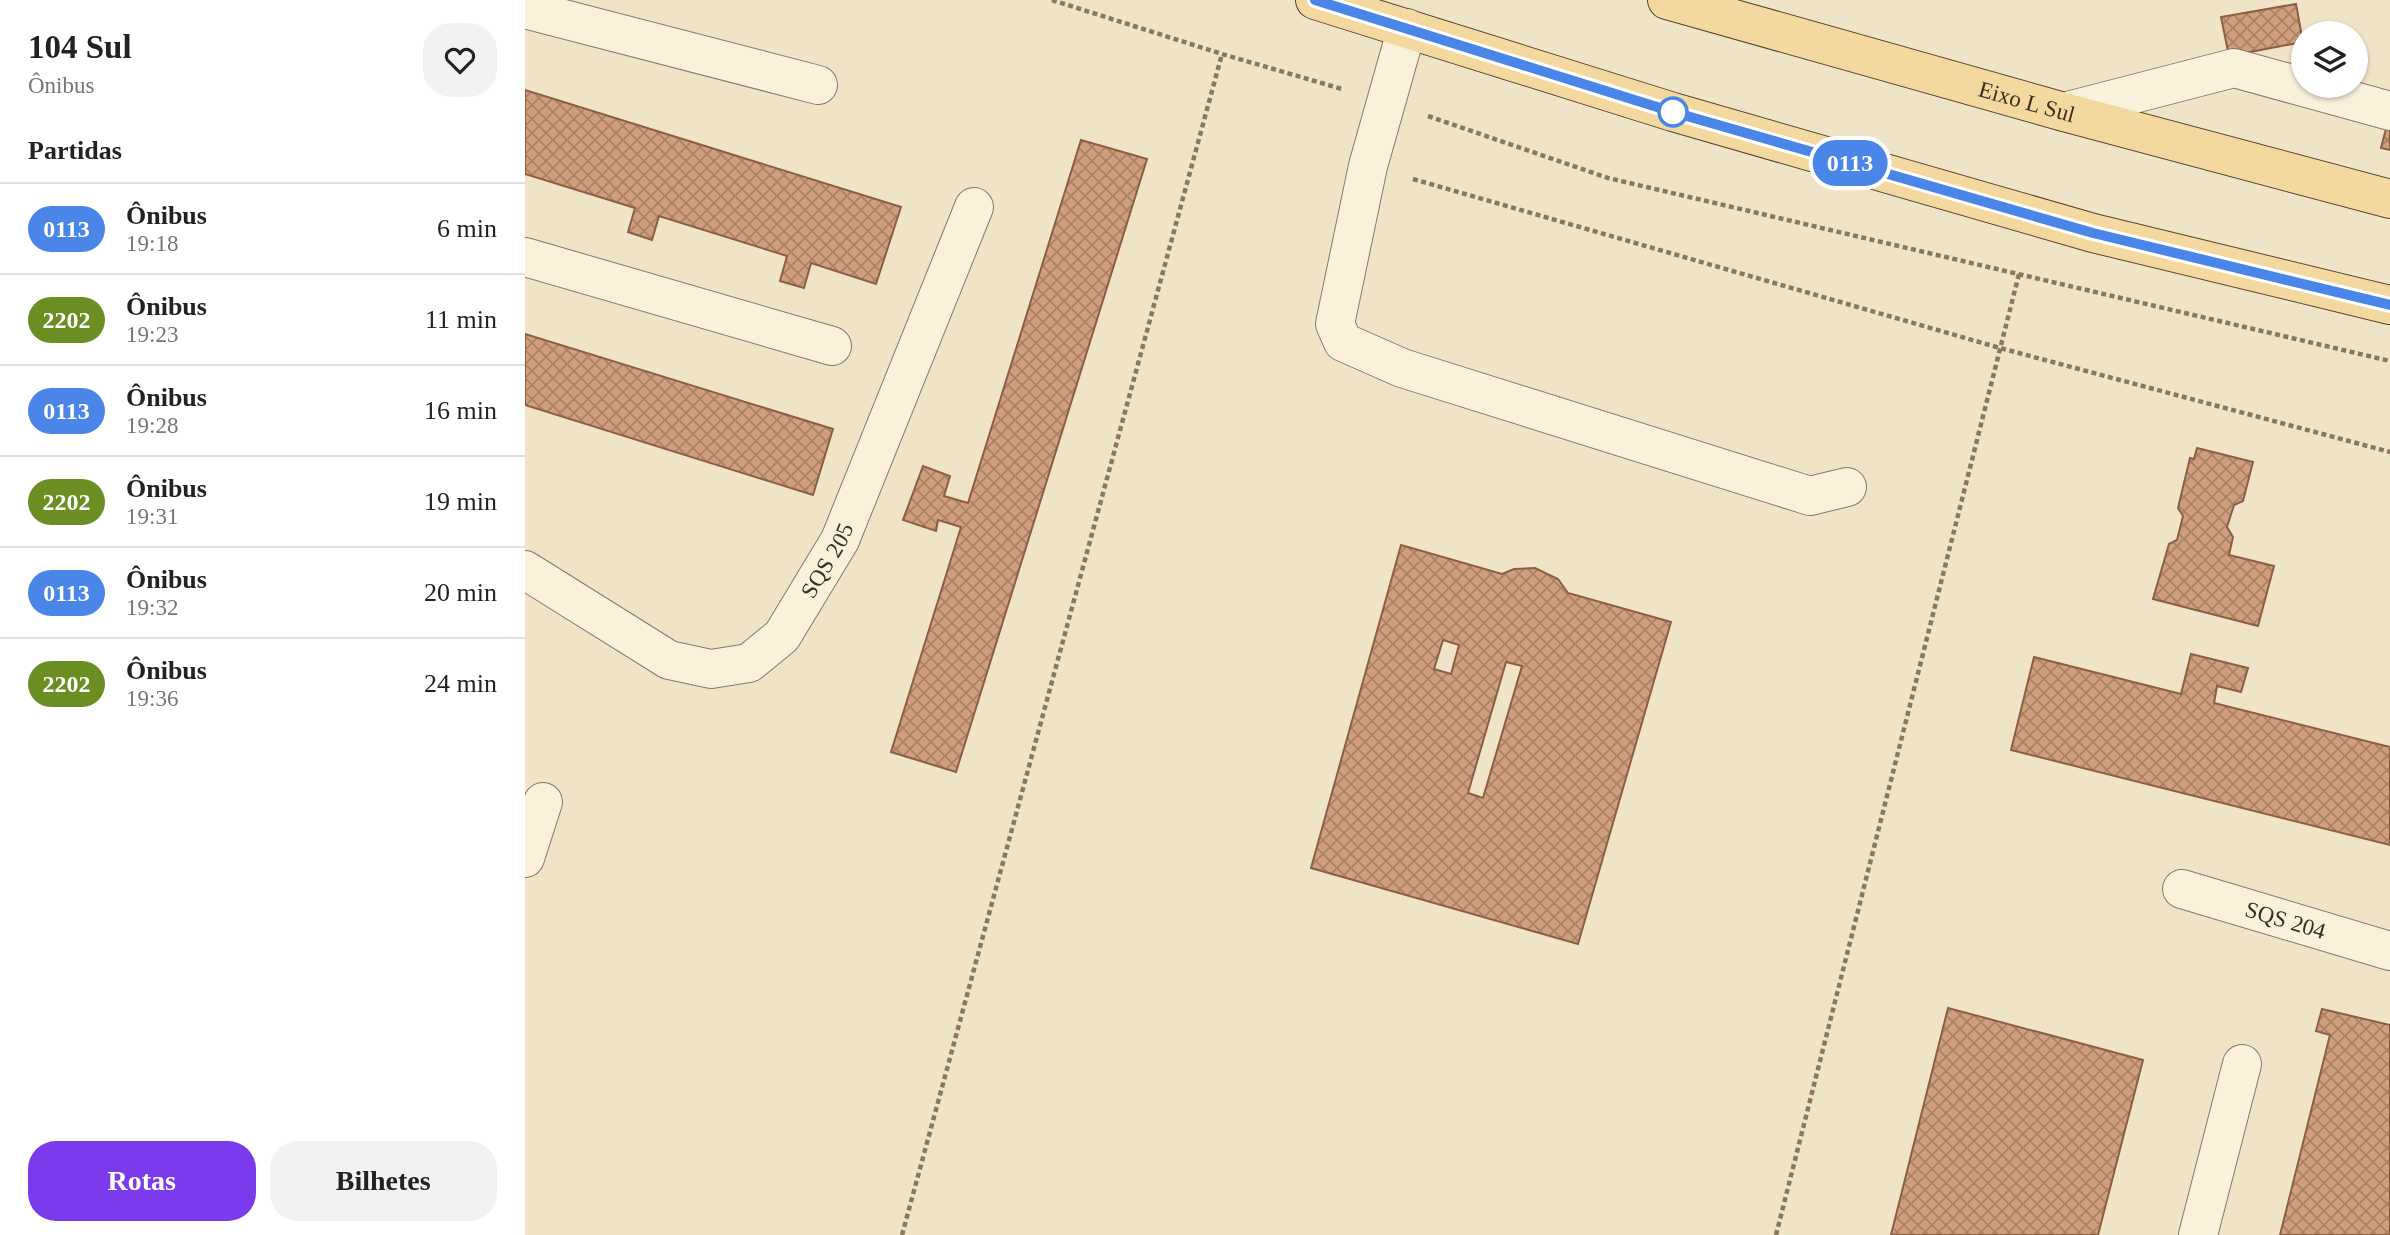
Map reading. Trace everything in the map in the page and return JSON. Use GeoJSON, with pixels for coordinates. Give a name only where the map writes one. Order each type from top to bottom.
{"type":"FeatureCollection","features":[{"type":"Feature","properties":{"kind":"main road"},"geometry":{"type":"LineString","coordinates":[[1315,0],[1673,112],[2080,229],[2390,305]]}},
{"type":"Feature","properties":{"kind":"main road","name":"Eixo L Sul"},"geometry":{"type":"LineString","coordinates":[[1667,0],[2064,112],[2390,199]]}},
{"type":"Feature","properties":{"kind":"street"},"geometry":{"type":"LineString","coordinates":[[525,9],[818,85]]}},
{"type":"Feature","properties":{"kind":"street"},"geometry":{"type":"LineString","coordinates":[[1407,28],[1368,166],[1335,324],[1342,342],[1402,368],[1810,496],[1847,487]]}},
{"type":"Feature","properties":{"kind":"street"},"geometry":{"type":"LineString","coordinates":[[2064,112],[2234,68],[2390,111]]}},
{"type":"Feature","properties":{"kind":"street","name":"SQS 205"},"geometry":{"type":"LineString","coordinates":[[525,570],[669,660],[711,669],[749,663],[782,636],[840,540],[974,207]]}},
{"type":"Feature","properties":{"kind":"street"},"geometry":{"type":"LineString","coordinates":[[525,257],[832,346]]}},
{"type":"Feature","properties":{"kind":"street"},"geometry":{"type":"LineString","coordinates":[[525,858],[543,802]]}},
{"type":"Feature","properties":{"kind":"street","name":"SQS 204"},"geometry":{"type":"LineString","coordinates":[[2182,889],[2390,951]]}},
{"type":"Feature","properties":{"kind":"street"},"geometry":{"type":"LineString","coordinates":[[2198,1235],[2242,1063]]}},
{"type":"Feature","properties":{"kind":"path"},"geometry":{"type":"LineString","coordinates":[[1052,0],[1222,54],[1385,101],[1608,178],[2390,361]]}},
{"type":"Feature","properties":{"kind":"path"},"geometry":{"type":"LineString","coordinates":[[902,1235],[1222,54]]}},
{"type":"Feature","properties":{"kind":"path"},"geometry":{"type":"LineString","coordinates":[[1368,166],[2000,348],[2390,452]]}},
{"type":"Feature","properties":{"kind":"path"},"geometry":{"type":"LineString","coordinates":[[1776,1235],[2019,274]]}},
{"type":"Feature","properties":{"kind":"building"},"geometry":{"type":"Polygon","coordinates":[[[2296,4],[2299,21],[2291,21],[2291,44],[2229,56],[2221,17],[2296,4]]]}},
{"type":"Feature","properties":{"kind":"building"},"geometry":{"type":"Polygon","coordinates":[[[525,90],[901,207],[876,284],[811,263],[804,288],[780,281],[787,256],[659,216],[652,240],[628,232],[635,208],[525,174],[525,90]]]}},
{"type":"Feature","properties":{"kind":"building"},"geometry":{"type":"Polygon","coordinates":[[[2390,113],[2390,150],[2381,148],[2390,113]]]}},
{"type":"Feature","properties":{"kind":"building"},"geometry":{"type":"Polygon","coordinates":[[[1081,140],[1147,159],[956,772],[891,752],[961,527],[938,520],[936,531],[903,520],[923,466],[950,476],[944,496],[968,503],[1081,140]]]}},
{"type":"Feature","properties":{"kind":"building"},"geometry":{"type":"Polygon","coordinates":[[[525,334],[833,429],[813,495],[525,405],[525,334]]]}},
{"type":"Feature","properties":{"kind":"building"},"geometry":{"type":"Polygon","coordinates":[[[2197,448],[2253,462],[2243,501],[2234,505],[2227,527],[2233,537],[2229,555],[2274,566],[2258,626],[2153,599],[2169,544],[2177,540],[2183,516],[2178,508],[2190,458],[2194,459],[2197,448]]]}},
{"type":"Feature","properties":{"kind":"building"},"geometry":{"type":"Polygon","coordinates":[[[1401,545],[1502,574],[1514,569],[1535,568],[1558,579],[1568,593],[1671,622],[1578,944],[1311,868],[1401,545]],[[1443,640],[1434,669],[1451,674],[1459,645],[1443,640]],[[1506,662],[1468,793],[1483,798],[1522,666],[1506,662]]]}},
{"type":"Feature","properties":{"kind":"building"},"geometry":{"type":"Polygon","coordinates":[[[2191,654],[2248,668],[2241,692],[2217,686],[2214,703],[2390,747],[2390,845],[2011,750],[2034,657],[2181,694],[2191,654]]]}},
{"type":"Feature","properties":{"kind":"building"},"geometry":{"type":"Polygon","coordinates":[[[1948,1008],[2143,1060],[2098,1235],[1891,1235],[1948,1008]]]}},
{"type":"Feature","properties":{"kind":"building"},"geometry":{"type":"Polygon","coordinates":[[[2322,1009],[2390,1025],[2390,1235],[2280,1235],[2330,1035],[2316,1031],[2322,1009]]]}},
{"type":"Feature","properties":{"kind":"bus line","name":"0113"},"geometry":{"type":"LineString","coordinates":[[1315,0],[1673,112],[2093,233],[2390,305]]}}]}
